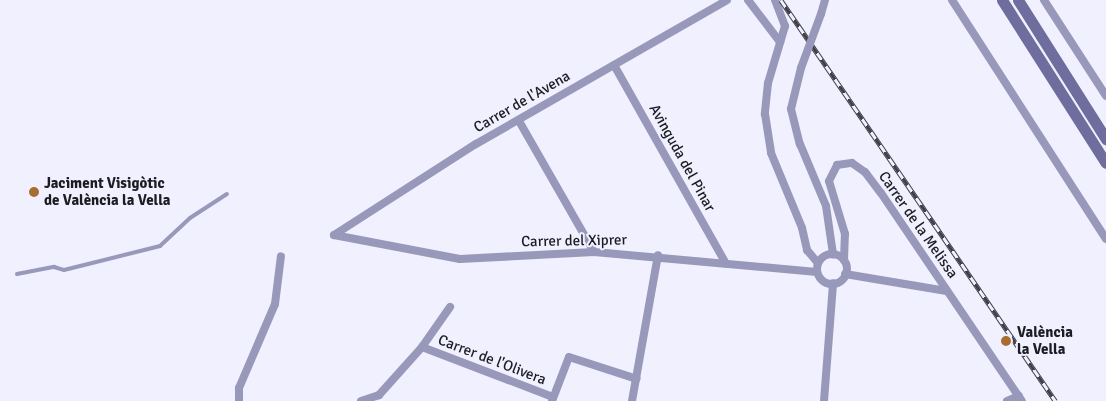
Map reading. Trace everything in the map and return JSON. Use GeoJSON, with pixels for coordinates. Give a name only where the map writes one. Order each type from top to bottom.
{"type":"FeatureCollection","features":[{"type":"Feature","properties":{"kind":"main road"},"geometry":{"type":"LineString","coordinates":[[1002,0],[1106,163]]}},
{"type":"Feature","properties":{"kind":"main road"},"geometry":{"type":"LineString","coordinates":[[1018,0],[1106,139]]}},
{"type":"Feature","properties":{"kind":"street","name":"Carrer de l'Avena"},"geometry":{"type":"LineString","coordinates":[[334,235],[519,121],[727,0]]}},
{"type":"Feature","properties":{"kind":"street"},"geometry":{"type":"LineString","coordinates":[[748,0],[780,42]]}},
{"type":"Feature","properties":{"kind":"street"},"geometry":{"type":"LineString","coordinates":[[774,0],[785,26],[768,83],[765,114],[771,153],[807,250],[818,263]]}},
{"type":"Feature","properties":{"kind":"street"},"geometry":{"type":"LineString","coordinates":[[825,0],[801,68],[791,109],[800,144],[826,206],[833,254]]}},
{"type":"Feature","properties":{"kind":"street"},"geometry":{"type":"LineString","coordinates":[[952,0],[1106,239]]}},
{"type":"Feature","properties":{"kind":"street"},"geometry":{"type":"LineString","coordinates":[[1044,0],[1106,96]]}},
{"type":"Feature","properties":{"kind":"street","name":"Avinguda del Pinar"},"geometry":{"type":"LineString","coordinates":[[614,65],[726,264]]}},
{"type":"Feature","properties":{"kind":"street"},"geometry":{"type":"LineString","coordinates":[[519,121],[594,252]]}},
{"type":"Feature","properties":{"kind":"street","name":"Carrer de la Melissa"},"geometry":{"type":"LineString","coordinates":[[844,260],[845,234],[829,181],[837,165],[852,163],[865,172],[881,193],[1021,399]]}},
{"type":"Feature","properties":{"kind":"street","name":"Carrer del Xiprer"},"geometry":{"type":"LineString","coordinates":[[334,235],[460,259],[594,252],[658,255],[726,264],[817,272]]}},
{"type":"Feature","properties":{"kind":"street"},"geometry":{"type":"LineString","coordinates":[[833,283],[821,279],[817,272],[818,263],[824,256],[833,254],[844,260],[846,274]]}},
{"type":"Feature","properties":{"kind":"street"},"geometry":{"type":"LineString","coordinates":[[632,401],[658,255]]}},
{"type":"Feature","properties":{"kind":"street"},"geometry":{"type":"LineString","coordinates":[[239,401],[242,381],[275,304],[281,256]]}},
{"type":"Feature","properties":{"kind":"street"},"geometry":{"type":"LineString","coordinates":[[833,283],[846,274],[948,291]]}},
{"type":"Feature","properties":{"kind":"street"},"geometry":{"type":"LineString","coordinates":[[824,401],[833,283]]}},
{"type":"Feature","properties":{"kind":"street"},"geometry":{"type":"LineString","coordinates":[[361,401],[382,398],[422,347],[450,307]]}},
{"type":"Feature","properties":{"kind":"street","name":"Carrer de l'Olivera"},"geometry":{"type":"LineString","coordinates":[[422,347],[552,399]]}},
{"type":"Feature","properties":{"kind":"street"},"geometry":{"type":"LineString","coordinates":[[552,399],[569,357],[637,378]]}},
{"type":"Feature","properties":{"kind":"street"},"geometry":{"type":"LineString","coordinates":[[1007,401],[1021,399]]}},
{"type":"Feature","properties":{"kind":"lane"},"geometry":{"type":"LineString","coordinates":[[17,274],[54,266],[64,270],[160,246],[190,218],[226,194]]}},
{"type":"Feature","properties":{"kind":"railway"},"geometry":{"type":"LineString","coordinates":[[781,0],[1056,401]]}},
{"type":"Feature","properties":{"kind":"place","name":"Jaciment Visigòtic de València la Vella"},"geometry":{"type":"Point","coordinates":[34,192]}},
{"type":"Feature","properties":{"kind":"place","name":"València la Vella"},"geometry":{"type":"Point","coordinates":[1006,341]}}]}
